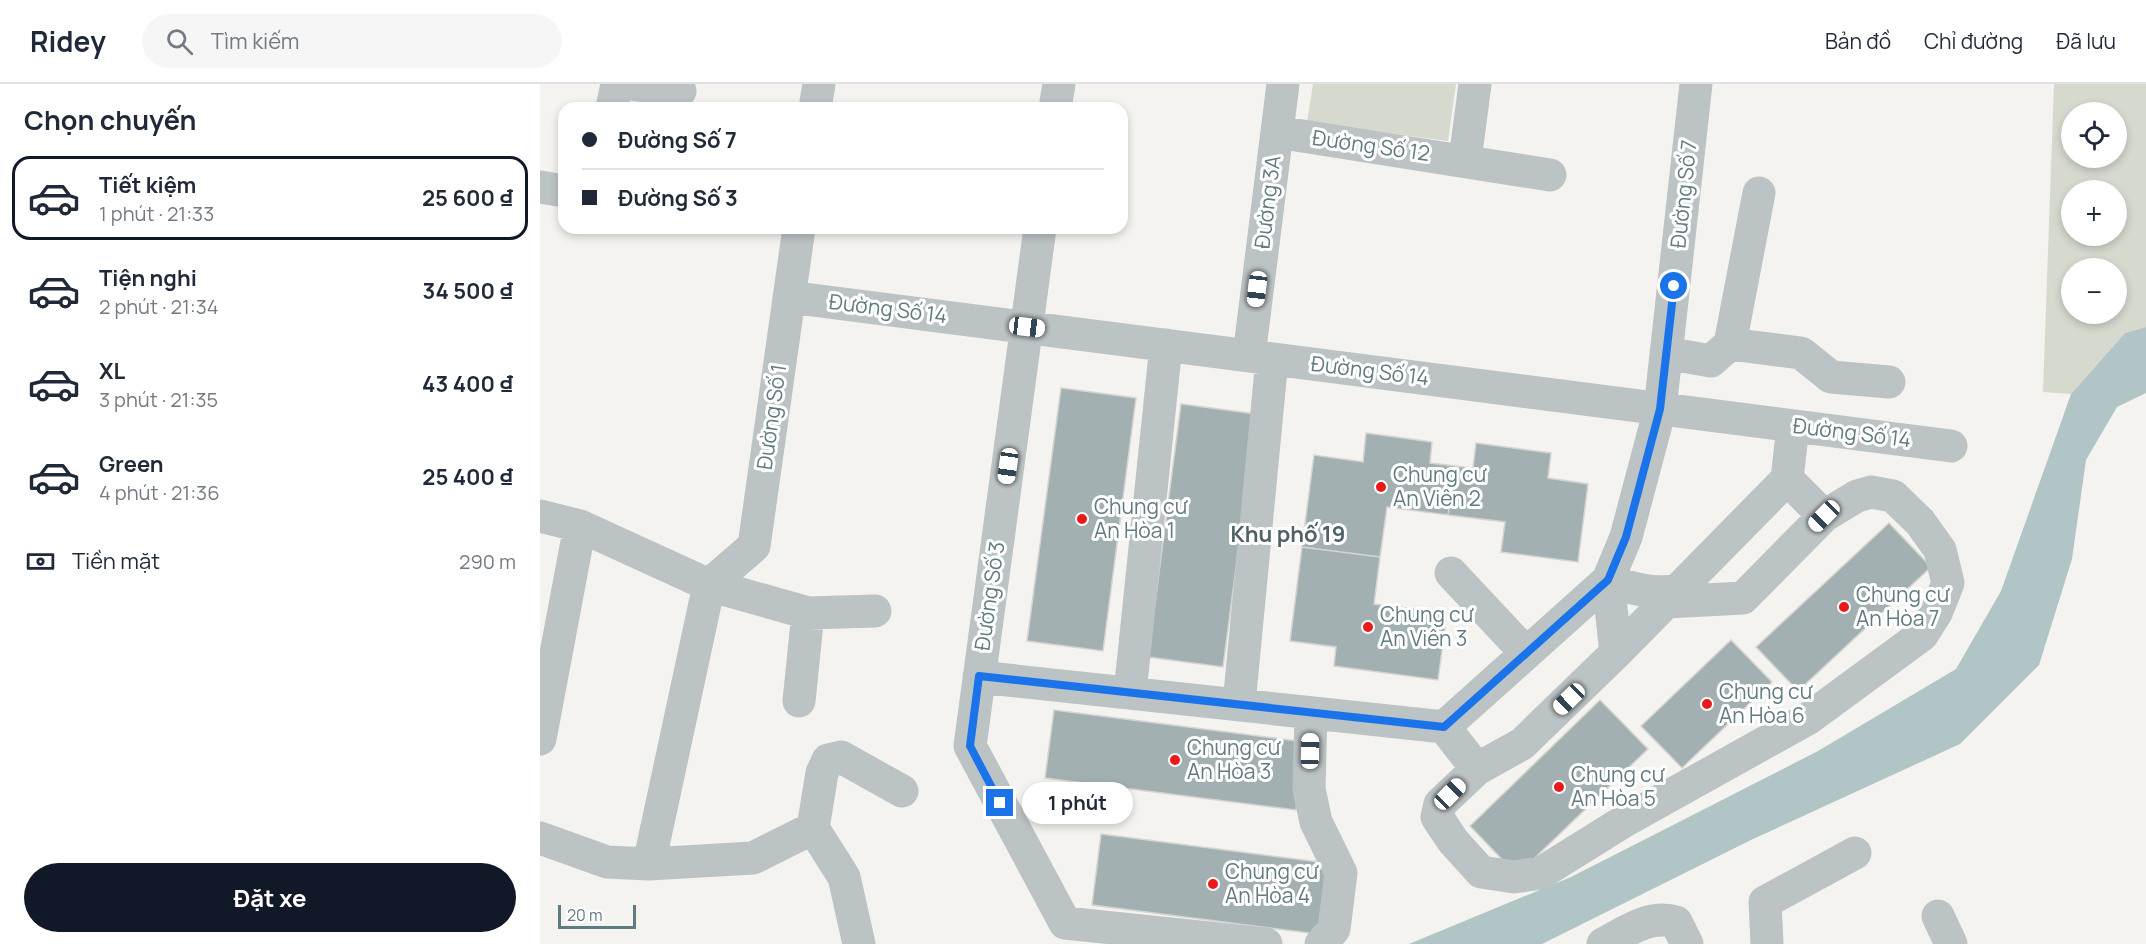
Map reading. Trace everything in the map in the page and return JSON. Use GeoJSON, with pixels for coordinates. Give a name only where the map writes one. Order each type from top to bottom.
{"type":"FeatureCollection","features":[{"type":"Feature","properties":{"kind":"street"},"geometry":{"type":"LineString","coordinates":[[613,102],[617,84]]}},
{"type":"Feature","properties":{"kind":"street"},"geometry":{"type":"LineString","coordinates":[[631,84],[680,91]]}},
{"type":"Feature","properties":{"kind":"street"},"geometry":{"type":"LineString","coordinates":[[816,102],[819,84]]}},
{"type":"Feature","properties":{"kind":"street"},"geometry":{"type":"LineString","coordinates":[[1056,102],[1059,84]]}},
{"type":"Feature","properties":{"kind":"street","name":"Đường 3A"},"geometry":{"type":"LineString","coordinates":[[1239,704],[1260,357],[1277,132],[1283,84]]}},
{"type":"Feature","properties":{"kind":"street"},"geometry":{"type":"LineString","coordinates":[[1465,160],[1475,84]]}},
{"type":"Feature","properties":{"kind":"street","name":"Đường Số 7"},"geometry":{"type":"LineString","coordinates":[[1444,727],[1608,580],[1626,537],[1660,409],[1696,84]]}},
{"type":"Feature","properties":{"kind":"street","name":"Đường Số 12"},"geometry":{"type":"LineString","coordinates":[[1277,132],[1550,175]]}},
{"type":"Feature","properties":{"kind":"street"},"geometry":{"type":"LineString","coordinates":[[540,187],[558,190]]}},
{"type":"Feature","properties":{"kind":"street"},"geometry":{"type":"LineString","coordinates":[[1666,353],[1711,361],[1730,344],[1759,192]]}},
{"type":"Feature","properties":{"kind":"street","name":"Đường Số 1"},"geometry":{"type":"LineString","coordinates":[[709,585],[754,546],[798,234]]}},
{"type":"Feature","properties":{"kind":"street","name":"Đường Số 3"},"geometry":{"type":"LineString","coordinates":[[1039,234],[970,746],[1065,924],[1264,944]]}},
{"type":"Feature","properties":{"kind":"street","name":"Đường Số 14"},"geometry":{"type":"LineString","coordinates":[[789,297],[1951,446]]}},
{"type":"Feature","properties":{"kind":"street"},"geometry":{"type":"LineString","coordinates":[[1730,344],[1801,352],[1832,377],[1889,382]]}},
{"type":"Feature","properties":{"kind":"street"},"geometry":{"type":"LineString","coordinates":[[1130,693],[1166,345]]}},
{"type":"Feature","properties":{"kind":"street"},"geometry":{"type":"LineString","coordinates":[[1616,653],[1608,580],[1637,591],[1672,597],[1743,598],[1824,516],[1857,496],[1871,492],[1893,496],[1920,522],[1940,550],[1948,583],[1936,613],[1922,635],[1809,718],[1626,820],[1541,873],[1514,877],[1481,872],[1453,841],[1437,817],[1440,804],[1477,769],[1522,744],[1616,653],[1672,597],[1787,479],[1793,426]]}},
{"type":"Feature","properties":{"kind":"street"},"geometry":{"type":"LineString","coordinates":[[1787,479],[1824,516]]}},
{"type":"Feature","properties":{"kind":"street"},"geometry":{"type":"LineString","coordinates":[[540,516],[580,526],[709,585],[808,613],[875,611]]}},
{"type":"Feature","properties":{"kind":"street"},"geometry":{"type":"LineString","coordinates":[[540,739],[580,526]]}},
{"type":"Feature","properties":{"kind":"street"},"geometry":{"type":"LineString","coordinates":[[1451,573],[1526,653]]}},
{"type":"Feature","properties":{"kind":"street"},"geometry":{"type":"LineString","coordinates":[[649,864],[709,585]]}},
{"type":"Feature","properties":{"kind":"street"},"geometry":{"type":"LineString","coordinates":[[799,701],[808,613]]}},
{"type":"Feature","properties":{"kind":"street"},"geometry":{"type":"LineString","coordinates":[[979,676],[1444,727],[1477,769]]}},
{"type":"Feature","properties":{"kind":"street"},"geometry":{"type":"LineString","coordinates":[[1311,712],[1309,789],[1316,822],[1341,873],[1334,929],[1322,944]]}},
{"type":"Feature","properties":{"kind":"street"},"geometry":{"type":"LineString","coordinates":[[859,944],[844,877],[813,828],[822,773],[828,760],[841,758],[902,791]]}},
{"type":"Feature","properties":{"kind":"street"},"geometry":{"type":"LineString","coordinates":[[540,838],[608,862],[649,864],[753,858],[813,828]]}},
{"type":"Feature","properties":{"kind":"street"},"geometry":{"type":"LineString","coordinates":[[1767,944],[1765,902],[1855,853]]}},
{"type":"Feature","properties":{"kind":"street"},"geometry":{"type":"LineString","coordinates":[[1603,944],[1652,920],[1666,919],[1676,922],[1687,944]]}},
{"type":"Feature","properties":{"kind":"shaded area"},"geometry":{"type":"Polygon","coordinates":[[[1313,84],[1456,84],[1448,141],[1307,122],[1313,84]]]}},
{"type":"Feature","properties":{"kind":"shaded area"},"geometry":{"type":"Polygon","coordinates":[[[2054,84],[2146,84],[2146,327],[2125,333],[2071,394],[2043,392],[2054,84]]]}},
{"type":"Feature","properties":{"kind":"shaded area"},"geometry":{"type":"Polygon","coordinates":[[[2146,327],[2146,393],[2117,407],[2086,460],[2072,559],[2039,665],[1960,744],[1751,840],[1542,944],[1409,944],[1571,877],[1818,751],[1956,669],[2001,591],[2071,394],[2125,333],[2146,327]]]}},
{"type":"Feature","properties":{"kind":"building","name":"Chung cư An Hòa 1"},"geometry":{"type":"Polygon","coordinates":[[[1061,388],[1136,398],[1103,651],[1027,641],[1061,388]]]}},
{"type":"Feature","properties":{"kind":"building"},"geometry":{"type":"Polygon","coordinates":[[[1181,404],[1256,414],[1223,667],[1148,657],[1181,404]]]}},
{"type":"Feature","properties":{"kind":"building","name":"Chung cư An Viên 2"},"geometry":{"type":"Polygon","coordinates":[[[1366,433],[1432,442],[1430,463],[1455,466],[1448,515],[1387,507],[1380,557],[1302,547],[1314,455],[1363,462],[1366,433]]]}},
{"type":"Feature","properties":{"kind":"building"},"geometry":{"type":"Polygon","coordinates":[[[1476,443],[1551,453],[1548,478],[1588,484],[1578,562],[1501,552],[1505,522],[1448,515],[1455,466],[1473,468],[1476,443]]]}},
{"type":"Feature","properties":{"kind":"building","name":"Chung cư An Hòa 7"},"geometry":{"type":"Polygon","coordinates":[[[1889,523],[1931,567],[1798,691],[1756,647],[1889,523]]]}},
{"type":"Feature","properties":{"kind":"building","name":"Chung cư An Viên 3"},"geometry":{"type":"Polygon","coordinates":[[[1302,547],[1380,557],[1374,604],[1447,613],[1438,680],[1334,666],[1336,647],[1290,641],[1302,547]]]}},
{"type":"Feature","properties":{"kind":"building","name":"Chung cư An Hòa 6"},"geometry":{"type":"Polygon","coordinates":[[[1731,640],[1772,682],[1682,768],[1641,726],[1731,640]]]}},
{"type":"Feature","properties":{"kind":"building","name":"Chung cư An Hòa 5"},"geometry":{"type":"Polygon","coordinates":[[[1600,700],[1648,749],[1517,875],[1470,826],[1600,700]]]}},
{"type":"Feature","properties":{"kind":"building","name":"Chung cư An Hòa 3"},"geometry":{"type":"Polygon","coordinates":[[[1054,710],[1305,742],[1296,810],[1045,778],[1054,710]]]}},
{"type":"Feature","properties":{"kind":"building","name":"Chung cư An Hòa 4"},"geometry":{"type":"Polygon","coordinates":[[[1101,834],[1334,864],[1325,935],[1092,905],[1101,834]]]}},
{"type":"Feature","properties":{"kind":"place","name":"Chung cư An Viên 2"},"geometry":{"type":"Point","coordinates":[1381,487]}},
{"type":"Feature","properties":{"kind":"place","name":"Chung cư An Hòa 1"},"geometry":{"type":"Point","coordinates":[1082,519]}},
{"type":"Feature","properties":{"kind":"place","name":"Chung cư An Hòa 7"},"geometry":{"type":"Point","coordinates":[1844,607]}},
{"type":"Feature","properties":{"kind":"place","name":"Chung cư An Viên 3"},"geometry":{"type":"Point","coordinates":[1368,627]}},
{"type":"Feature","properties":{"kind":"place","name":"Chung cư An Hòa 6"},"geometry":{"type":"Point","coordinates":[1707,704]}},
{"type":"Feature","properties":{"kind":"place","name":"Chung cư An Hòa 3"},"geometry":{"type":"Point","coordinates":[1175,760]}},
{"type":"Feature","properties":{"kind":"place","name":"Chung cư An Hòa 5"},"geometry":{"type":"Point","coordinates":[1559,787]}},
{"type":"Feature","properties":{"kind":"place","name":"Chung cư An Hòa 4"},"geometry":{"type":"Point","coordinates":[1213,884]}},
{"type":"Feature","properties":{"kind":"district","name":"Khu phố 19"},"geometry":{"type":"Point","coordinates":[1288,534]}},
{"type":"Feature","properties":{"kind":"route"},"geometry":{"type":"LineString","coordinates":[[1000,803],[970,746],[979,676],[1444,727],[1608,580],[1626,537],[1660,409],[1674,286]]}}]}
